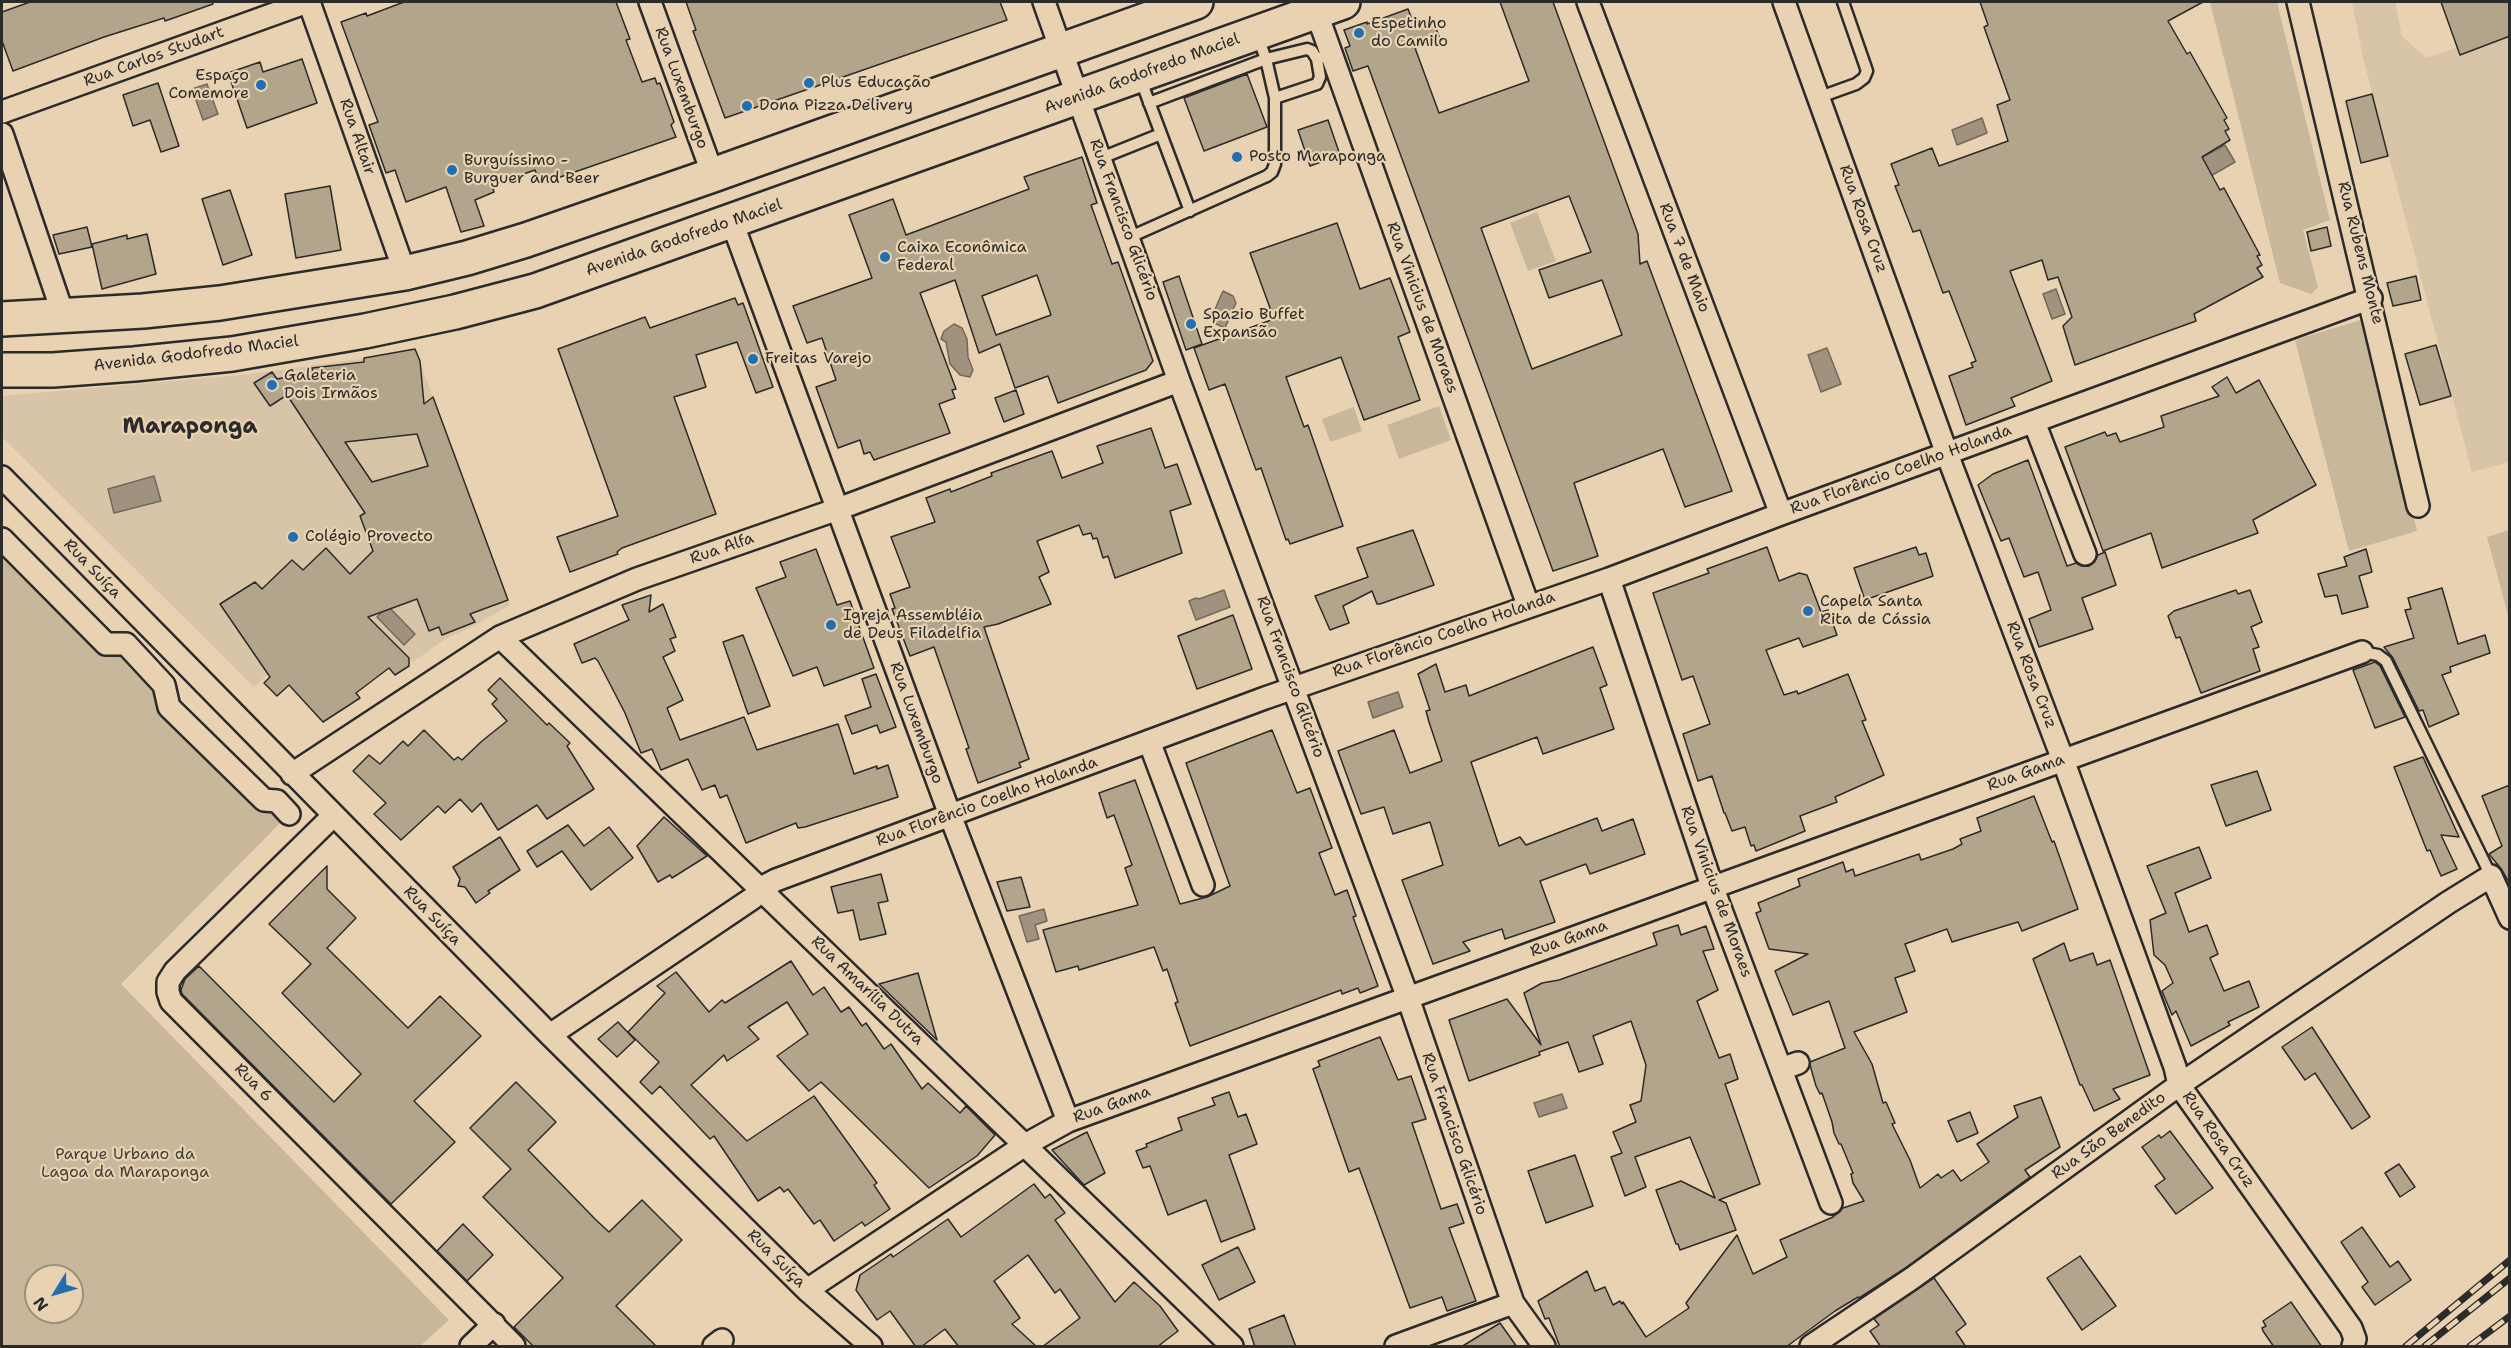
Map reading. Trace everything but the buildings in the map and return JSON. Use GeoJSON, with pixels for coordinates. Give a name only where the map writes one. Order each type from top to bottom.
{"type":"FeatureCollection","features":[{"type":"Feature","properties":{"kind":"main road"},"geometry":{"type":"LineString","coordinates":[[2,319],[64,317],[220,303],[405,273],[526,240],[1196,2]]}},
{"type":"Feature","properties":{"kind":"main road","name":"Avenida Godofredo Maciel"},"geometry":{"type":"LineString","coordinates":[[2,370],[53,370],[232,354],[365,332],[535,291],[1078,97],[1144,89],[1261,46],[1329,6]]}},
{"type":"Feature","properties":{"kind":"street","name":"Rua Carlos Studart"},"geometry":{"type":"LineString","coordinates":[[2,112],[308,2]]}},
{"type":"Feature","properties":{"kind":"street","name":"Rua Altair"},"geometry":{"type":"LineString","coordinates":[[308,2],[405,273]]}},
{"type":"Feature","properties":{"kind":"street","name":"Rua Luxemburgo"},"geometry":{"type":"LineString","coordinates":[[650,2],[713,175]]}},
{"type":"Feature","properties":{"kind":"street","name":"Rua Francisco Glicério"},"geometry":{"type":"LineString","coordinates":[[1044,2],[1130,237],[1179,381],[1408,998],[1513,1303],[1544,1347]]}},
{"type":"Feature","properties":{"kind":"street","name":"Rua 7 de Maio"},"geometry":{"type":"LineString","coordinates":[[1588,2],[1781,514]]}},
{"type":"Feature","properties":{"kind":"street","name":"Rua Rosa Cruz"},"geometry":{"type":"LineString","coordinates":[[1784,2],[1947,454],[2064,760],[2175,1067],[2179,1085],[2351,1328],[2355,1339],[2354,1347]]}},
{"type":"Feature","properties":{"kind":"street","name":"Rua Rubens Monte"},"geometry":{"type":"LineString","coordinates":[[2298,2],[2371,298],[2418,506]]}},
{"type":"Feature","properties":{"kind":"street","name":"Rua Vinicius de Moraes"},"geometry":{"type":"LineString","coordinates":[[1329,6],[1325,57],[1528,605]]}},
{"type":"Feature","properties":{"kind":"street"},"geometry":{"type":"LineString","coordinates":[[2,134],[64,317]]}},
{"type":"Feature","properties":{"kind":"street","name":"Rua Luxemburgo"},"geometry":{"type":"LineString","coordinates":[[732,222],[950,815],[1068,1121]]}},
{"type":"Feature","properties":{"kind":"street","name":"Rua Florêncio Coelho Holanda"},"geometry":{"type":"LineString","coordinates":[[550,1035],[753,898],[761,888],[776,880],[1294,687],[1609,579],[2371,298]]}},
{"type":"Feature","properties":{"kind":"street","name":"Rua Alfa"},"geometry":{"type":"LineString","coordinates":[[292,774],[500,637],[637,579],[838,509],[1179,381]]}},
{"type":"Feature","properties":{"kind":"street"},"geometry":{"type":"LineString","coordinates":[[2034,422],[2085,554]]}},
{"type":"Feature","properties":{"kind":"street","name":"Rua Suíça"},"geometry":{"type":"LineString","coordinates":[[2,477],[550,1035],[807,1290],[871,1347]]}},
{"type":"Feature","properties":{"kind":"street"},"geometry":{"type":"LineString","coordinates":[[2,539],[106,644],[126,644],[164,685],[169,707],[264,800],[277,801],[289,814]]}},
{"type":"Feature","properties":{"kind":"street","name":"Rua Vinicius de Moraes"},"geometry":{"type":"LineString","coordinates":[[1609,579],[1712,886],[1789,1066],[1831,1203]]}},
{"type":"Feature","properties":{"kind":"street","name":"Rua Amarília Dutra"},"geometry":{"type":"LineString","coordinates":[[500,637],[1232,1347]]}},
{"type":"Feature","properties":{"kind":"street","name":"Rua Gama"},"geometry":{"type":"LineString","coordinates":[[807,1290],[1026,1145],[1068,1121],[2362,652]]}},
{"type":"Feature","properties":{"kind":"street"},"geometry":{"type":"LineString","coordinates":[[1149,741],[1203,885]]}},
{"type":"Feature","properties":{"kind":"street","name":"Rua 6"},"geometry":{"type":"LineString","coordinates":[[334,815],[175,970],[168,982],[168,993],[171,1001],[494,1324],[514,1347]]}},
{"type":"Feature","properties":{"kind":"street"},"geometry":{"type":"LineString","coordinates":[[2492,876],[2510,918]]}},
{"type":"Feature","properties":{"kind":"street","name":"Rua São Benedito"},"geometry":{"type":"LineString","coordinates":[[1811,1347],[1911,1279],[2179,1085],[2449,902],[2492,876]]}},
{"type":"Feature","properties":{"kind":"street"},"geometry":{"type":"LineString","coordinates":[[1396,1347],[1513,1303]]}},
{"type":"Feature","properties":{"kind":"street"},"geometry":{"type":"LineString","coordinates":[[471,1347],[494,1324]]}},
{"type":"Feature","properties":{"kind":"lane"},"geometry":{"type":"LineString","coordinates":[[1820,97],[1856,84],[1864,78],[1867,71],[1843,2]]}},
{"type":"Feature","properties":{"kind":"lane"},"geometry":{"type":"LineString","coordinates":[[1130,237],[1272,172],[1275,164],[1275,98],[1261,46],[1307,49],[1325,57],[1317,84],[1275,98]]}},
{"type":"Feature","properties":{"kind":"lane"},"geometry":{"type":"LineString","coordinates":[[1144,89],[1190,211]]}},
{"type":"Feature","properties":{"kind":"lane"},"geometry":{"type":"LineString","coordinates":[[1101,158],[1161,134]]}},
{"type":"Feature","properties":{"kind":"lane"},"geometry":{"type":"LineString","coordinates":[[2362,652],[2371,652],[2386,661],[2492,876]]}},
{"type":"Feature","properties":{"kind":"shaded area"},"geometry":{"type":"Polygon","coordinates":[[[2352,2],[2395,2],[2402,36],[2426,58],[2509,30],[2509,462],[2472,472],[2363,58],[2352,2]]]}},
{"type":"Feature","properties":{"kind":"shaded area"},"geometry":{"type":"Polygon","coordinates":[[[207,84],[218,114],[203,120],[192,89],[207,84]]]}},
{"type":"Feature","properties":{"kind":"shaded area"},"geometry":{"type":"Polygon","coordinates":[[[1982,118],[1987,133],[1957,145],[1952,130],[1982,118]]]}},
{"type":"Feature","properties":{"kind":"shaded area"},"geometry":{"type":"Polygon","coordinates":[[[2225,145],[2235,162],[2209,177],[2199,159],[2225,145]]]}},
{"type":"Feature","properties":{"kind":"shaded area"},"geometry":{"type":"Polygon","coordinates":[[[2056,289],[2065,314],[2052,319],[2043,294],[2056,289]]]}},
{"type":"Feature","properties":{"kind":"shaded area"},"geometry":{"type":"Polygon","coordinates":[[[1223,291],[1233,296],[1236,303],[1225,328],[1214,323],[1212,316],[1223,291]]]}},
{"type":"Feature","properties":{"kind":"shaded area"},"geometry":{"type":"Polygon","coordinates":[[[954,324],[962,328],[967,339],[968,357],[973,370],[970,377],[960,375],[950,364],[946,342],[941,339],[944,331],[954,324]]]}},
{"type":"Feature","properties":{"kind":"shaded area"},"geometry":{"type":"Polygon","coordinates":[[[1827,348],[1841,384],[1821,392],[1808,355],[1827,348]]]}},
{"type":"Feature","properties":{"kind":"shaded area","name":"Colégio Provecto"},"geometry":{"type":"Polygon","coordinates":[[[416,351],[510,605],[470,628],[445,639],[413,662],[346,601],[254,687],[2,437],[2,396],[251,374],[416,351]]]}},
{"type":"Feature","properties":{"kind":"shaded area"},"geometry":{"type":"Polygon","coordinates":[[[154,476],[161,501],[114,513],[108,489],[154,476]]]}},
{"type":"Feature","properties":{"kind":"shaded area"},"geometry":{"type":"Polygon","coordinates":[[[1224,590],[1230,607],[1196,620],[1189,601],[1224,590]]]}},
{"type":"Feature","properties":{"kind":"shaded area"},"geometry":{"type":"Polygon","coordinates":[[[388,606],[415,634],[404,645],[377,617],[388,606]]]}},
{"type":"Feature","properties":{"kind":"shaded area"},"geometry":{"type":"Polygon","coordinates":[[[1398,692],[1403,707],[1373,718],[1368,702],[1398,692]]]}},
{"type":"Feature","properties":{"kind":"shaded area"},"geometry":{"type":"Polygon","coordinates":[[[1044,909],[1047,921],[1035,925],[1039,939],[1027,942],[1019,916],[1044,909]]]}},
{"type":"Feature","properties":{"kind":"shaded area"},"geometry":{"type":"Polygon","coordinates":[[[1562,1094],[1567,1108],[1539,1117],[1534,1103],[1562,1094]]]}},
{"type":"Feature","properties":{"kind":"green space"},"geometry":{"type":"Polygon","coordinates":[[[2210,2],[2277,2],[2330,220],[2303,230],[2318,287],[2311,294],[2280,283],[2210,2]]]}},
{"type":"Feature","properties":{"kind":"green space"},"geometry":{"type":"Polygon","coordinates":[[[1537,212],[1556,261],[1528,271],[1510,223],[1537,212]]]}},
{"type":"Feature","properties":{"kind":"green space"},"geometry":{"type":"Polygon","coordinates":[[[2364,319],[2417,531],[2349,551],[2295,340],[2364,319]]]}},
{"type":"Feature","properties":{"kind":"green space"},"geometry":{"type":"Polygon","coordinates":[[[1439,406],[1451,440],[1399,459],[1387,425],[1439,406]]]}},
{"type":"Feature","properties":{"kind":"green space"},"geometry":{"type":"Polygon","coordinates":[[[1354,407],[1362,431],[1330,442],[1322,419],[1354,407]]]}},
{"type":"Feature","properties":{"kind":"green space"},"geometry":{"type":"Polygon","coordinates":[[[2510,530],[2509,619],[2487,537],[2510,530]]]}},
{"type":"Feature","properties":{"kind":"green space","name":"Parque Urbano da Lagoa da Maraponga"},"geometry":{"type":"Polygon","coordinates":[[[2,539],[106,644],[126,644],[169,707],[289,814],[121,984],[449,1320],[420,1346],[2,1346],[2,539]]]}},
{"type":"Feature","properties":{"kind":"railway"},"geometry":{"type":"LineString","coordinates":[[2406,1346],[2510,1260]]}},
{"type":"Feature","properties":{"kind":"railway"},"geometry":{"type":"LineString","coordinates":[[2425,1346],[2510,1278]]}},
{"type":"Feature","properties":{"kind":"railway"},"geometry":{"type":"LineString","coordinates":[[2470,1346],[2510,1316]]}},
{"type":"Feature","properties":{"kind":"place","name":"Espetinho do Camilo"},"geometry":{"type":"Point","coordinates":[1359,33]}},
{"type":"Feature","properties":{"kind":"place","name":"Plus Educação"},"geometry":{"type":"Point","coordinates":[809,83]}},
{"type":"Feature","properties":{"kind":"place","name":"Espaço Comemore"},"geometry":{"type":"Point","coordinates":[261,85]}},
{"type":"Feature","properties":{"kind":"place","name":"Dona Pizza Delivery"},"geometry":{"type":"Point","coordinates":[747,106]}},
{"type":"Feature","properties":{"kind":"place","name":"Posto Maraponga"},"geometry":{"type":"Point","coordinates":[1237,157]}},
{"type":"Feature","properties":{"kind":"place","name":"Burguíssimo - Burguer and Beer"},"geometry":{"type":"Point","coordinates":[452,170]}},
{"type":"Feature","properties":{"kind":"place","name":"Caixa Econômica Federal"},"geometry":{"type":"Point","coordinates":[885,257]}},
{"type":"Feature","properties":{"kind":"place","name":"Spazio Buffet Expansão"},"geometry":{"type":"Point","coordinates":[1191,324]}},
{"type":"Feature","properties":{"kind":"place","name":"Freitas Varejo"},"geometry":{"type":"Point","coordinates":[753,359]}},
{"type":"Feature","properties":{"kind":"place","name":"Galeteria Dois Irmãos"},"geometry":{"type":"Point","coordinates":[272,385]}},
{"type":"Feature","properties":{"kind":"place","name":"Colégio Provecto"},"geometry":{"type":"Point","coordinates":[293,537]}},
{"type":"Feature","properties":{"kind":"place","name":"Capela Santa Rita de Cássia"},"geometry":{"type":"Point","coordinates":[1808,611]}},
{"type":"Feature","properties":{"kind":"place","name":"Igreja Assembléia de Deus Filadelfia"},"geometry":{"type":"Point","coordinates":[831,625]}},
{"type":"Feature","properties":{"kind":"district","name":"Maraponga"},"geometry":{"type":"Point","coordinates":[190,427]}}]}
